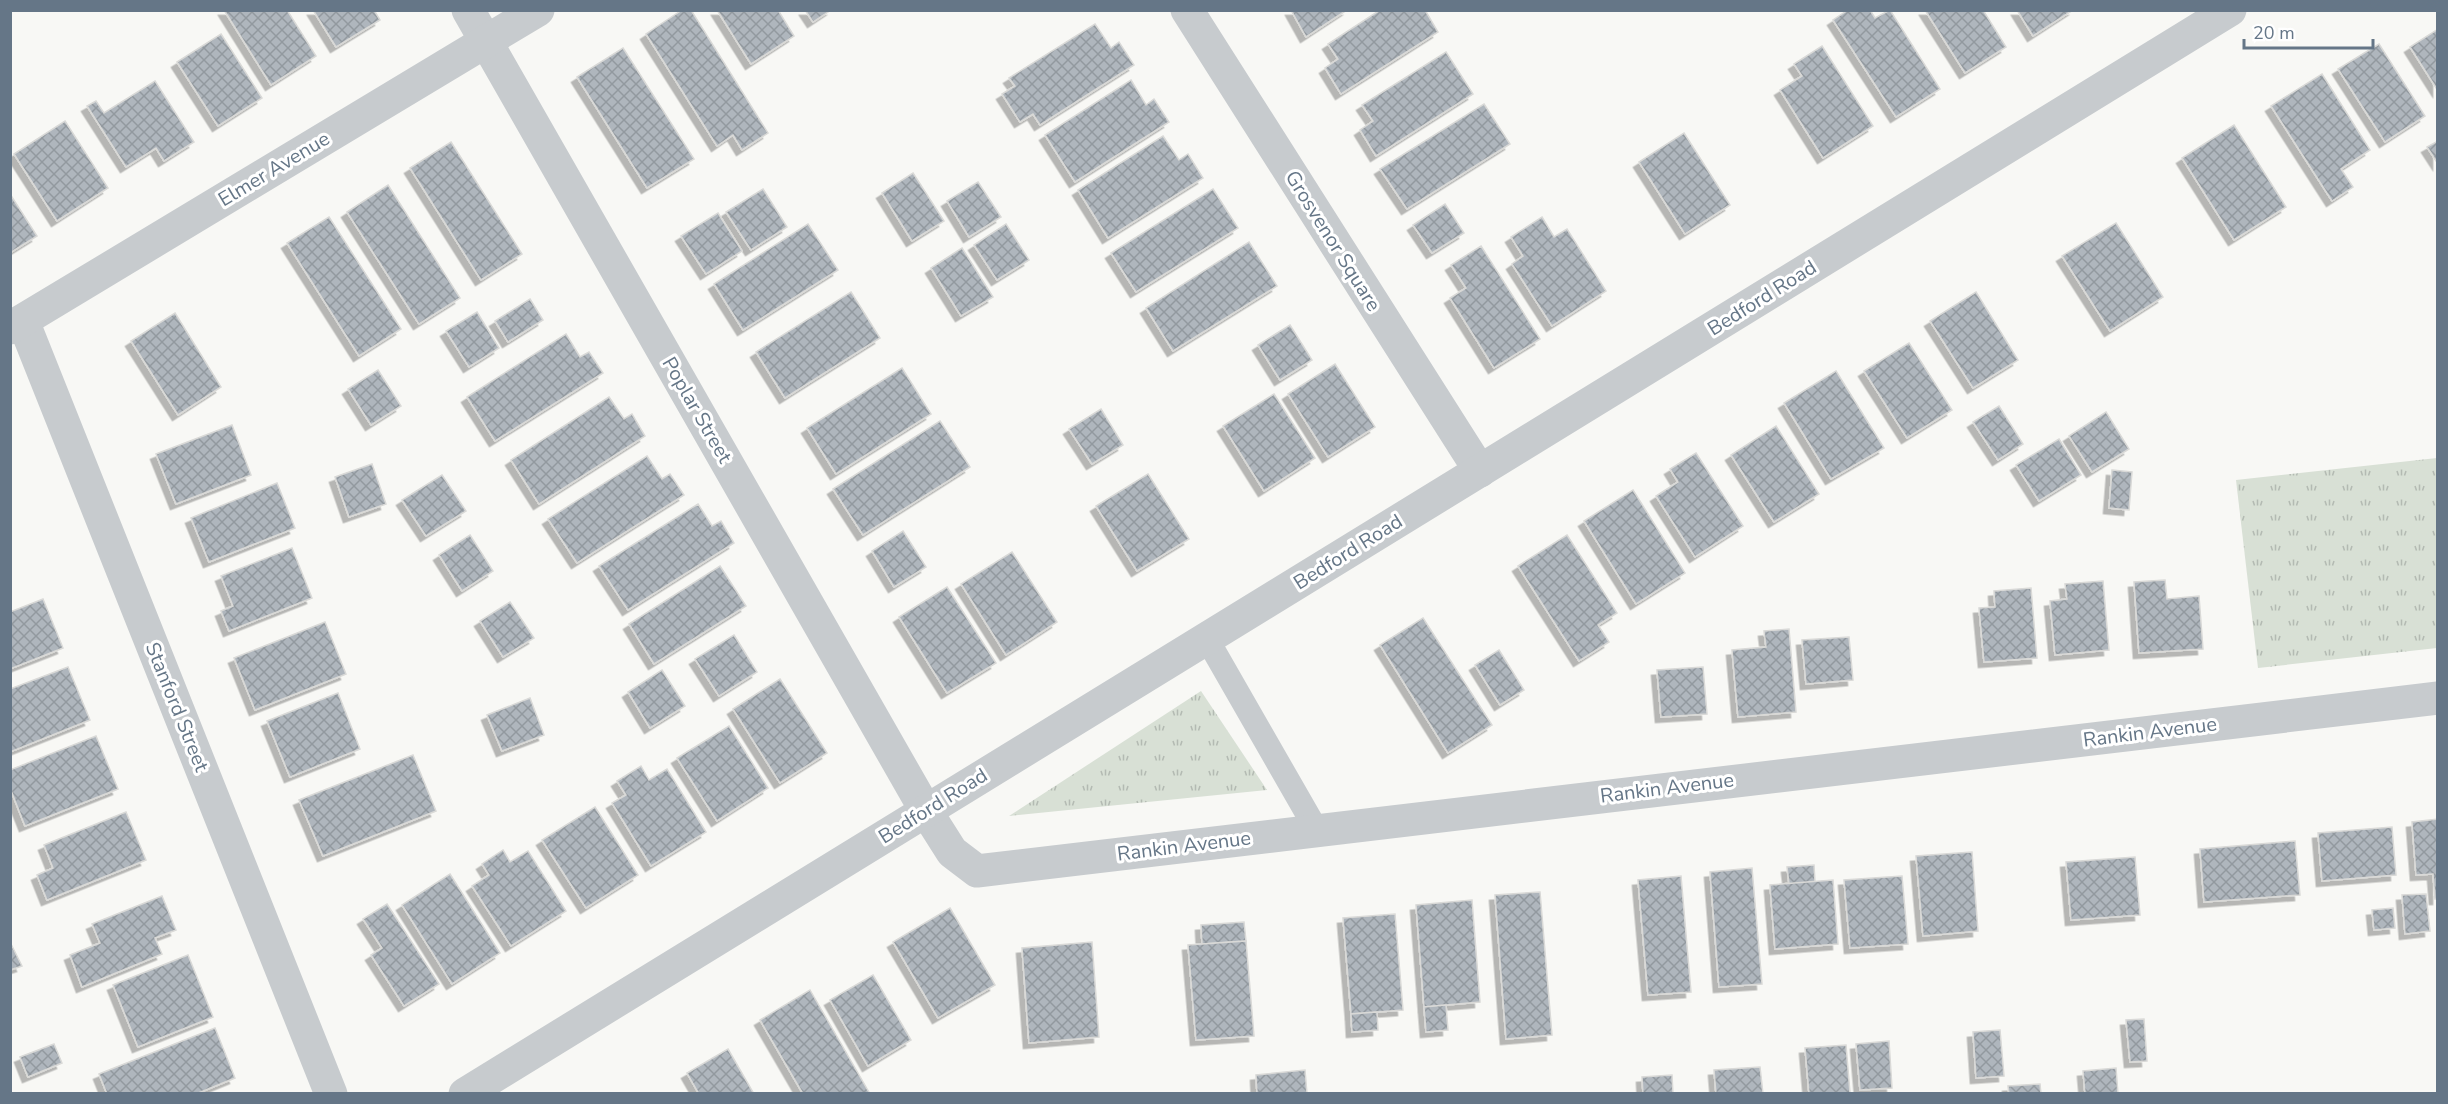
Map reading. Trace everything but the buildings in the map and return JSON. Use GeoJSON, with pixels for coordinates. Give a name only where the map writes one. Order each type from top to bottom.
{"type":"FeatureCollection","features":[{"type":"Feature","properties":{"kind":"street","name":"Poplar Street"},"geometry":{"type":"LineString","coordinates":[[468,10],[926,811]]}},
{"type":"Feature","properties":{"kind":"street","name":"Elmer Avenue"},"geometry":{"type":"LineString","coordinates":[[17,325],[538,10]]}},
{"type":"Feature","properties":{"kind":"street","name":"Grosvenor Square"},"geometry":{"type":"LineString","coordinates":[[1187,10],[1480,471]]}},
{"type":"Feature","properties":{"kind":"street","name":"Bedford Road"},"geometry":{"type":"LineString","coordinates":[[465,1094],[2230,10]]}},
{"type":"Feature","properties":{"kind":"street","name":"Stanford Street"},"geometry":{"type":"LineString","coordinates":[[17,325],[331,1094]]}},
{"type":"Feature","properties":{"kind":"street","name":"Rankin Avenue"},"geometry":{"type":"LineString","coordinates":[[926,811],[952,852],[977,871],[1316,829],[2438,698]]}},
{"type":"Feature","properties":{"kind":"lane"},"geometry":{"type":"LineString","coordinates":[[1206,639],[1316,829]]}},
{"type":"Feature","properties":{"kind":"green space"},"geometry":{"type":"Polygon","coordinates":[[[2437,458],[2437,648],[2258,668],[2236,480],[2437,458]]]}},
{"type":"Feature","properties":{"kind":"green space"},"geometry":{"type":"Polygon","coordinates":[[[1201,691],[1267,790],[1009,816],[1201,691]]]}}]}
